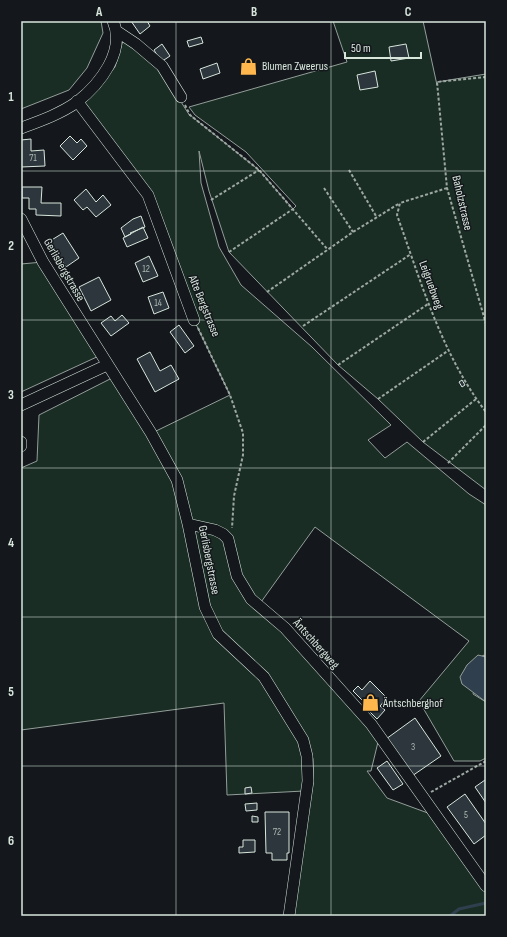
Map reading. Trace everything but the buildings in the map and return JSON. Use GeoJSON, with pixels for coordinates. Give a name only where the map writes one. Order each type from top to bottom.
{"type":"FeatureCollection","features":[{"type":"Feature","properties":{"kind":"street"},"geometry":{"type":"LineString","coordinates":[[113,21],[118,32],[136,44],[162,66],[181,98]]}},
{"type":"Feature","properties":{"kind":"street"},"geometry":{"type":"LineString","coordinates":[[21,128],[55,114],[77,101],[105,72],[115,54],[118,32]]}},
{"type":"Feature","properties":{"kind":"street","name":"Alte Bergstrasse"},"geometry":{"type":"LineString","coordinates":[[77,101],[148,195],[194,320]]}},
{"type":"Feature","properties":{"kind":"street","name":"Gerlisbergstrasse"},"geometry":{"type":"LineString","coordinates":[[21,219],[43,262],[151,433],[177,480],[188,524],[205,607],[218,634],[264,677],[303,740],[307,756],[308,781],[289,916]]}},
{"type":"Feature","properties":{"kind":"street"},"geometry":{"type":"LineString","coordinates":[[21,405],[107,365]]}},
{"type":"Feature","properties":{"kind":"street"},"geometry":{"type":"LineString","coordinates":[[188,524],[215,530],[223,534],[228,540]]}},
{"type":"Feature","properties":{"kind":"street","name":"Äntschbergweg"},"geometry":{"type":"LineString","coordinates":[[228,540],[237,576],[251,599],[285,628],[372,724],[486,886]]}},
{"type":"Feature","properties":{"kind":"path","name":"Baholzstrasse"},"geometry":{"type":"LineString","coordinates":[[486,78],[437,82],[447,188],[486,324]]}},
{"type":"Feature","properties":{"kind":"path"},"geometry":{"type":"LineString","coordinates":[[181,98],[190,115],[259,170],[328,250]]}},
{"type":"Feature","properties":{"kind":"path"},"geometry":{"type":"LineString","coordinates":[[211,200],[259,170]]}},
{"type":"Feature","properties":{"kind":"path"},"geometry":{"type":"LineString","coordinates":[[349,170],[376,216]]}},
{"type":"Feature","properties":{"kind":"path"},"geometry":{"type":"LineString","coordinates":[[324,188],[353,232]]}},
{"type":"Feature","properties":{"kind":"path"},"geometry":{"type":"LineString","coordinates":[[267,292],[376,216],[400,203],[447,188]]}},
{"type":"Feature","properties":{"kind":"path","name":"Leigruebweg"},"geometry":{"type":"LineString","coordinates":[[400,203],[397,215],[428,304],[449,350],[476,399],[486,412]]}},
{"type":"Feature","properties":{"kind":"path"},"geometry":{"type":"LineString","coordinates":[[229,252],[293,209]]}},
{"type":"Feature","properties":{"kind":"path"},"geometry":{"type":"LineString","coordinates":[[303,326],[411,254]]}},
{"type":"Feature","properties":{"kind":"path"},"geometry":{"type":"LineString","coordinates":[[338,365],[428,304]]}},
{"type":"Feature","properties":{"kind":"path","name":"Alte Bergstrasse"},"geometry":{"type":"LineString","coordinates":[[194,320],[230,395],[243,433],[243,455],[234,496],[232,533],[228,540]]}},
{"type":"Feature","properties":{"kind":"path"},"geometry":{"type":"LineString","coordinates":[[378,399],[449,350]]}},
{"type":"Feature","properties":{"kind":"path"},"geometry":{"type":"LineString","coordinates":[[423,442],[476,399]]}},
{"type":"Feature","properties":{"kind":"path"},"geometry":{"type":"LineString","coordinates":[[448,462],[486,425]]}},
{"type":"Feature","properties":{"kind":"path"},"geometry":{"type":"LineString","coordinates":[[424,796],[486,761]]}},
{"type":"Feature","properties":{"kind":"green space"},"geometry":{"type":"Polygon","coordinates":[[[21,21],[101,21],[103,33],[87,68],[69,90],[21,109],[21,21]]]}},
{"type":"Feature","properties":{"kind":"green space"},"geometry":{"type":"Polygon","coordinates":[[[333,21],[423,21],[437,85],[437,82],[486,74],[486,490],[423,442],[378,399],[338,365],[229,252],[209,191],[199,151],[201,183],[219,247],[241,285],[312,347],[391,425],[368,440],[385,458],[407,442],[469,494],[486,505],[486,657],[483,655],[473,694],[486,702],[486,758],[480,761],[454,761],[419,701],[469,641],[315,527],[256,609],[282,631],[367,726],[378,742],[371,771],[367,771],[387,798],[436,816],[486,886],[486,916],[292,916],[313,783],[313,759],[307,738],[221,631],[210,606],[196,539],[154,432],[230,395],[194,320],[148,195],[77,101],[98,87],[115,67],[124,37],[160,69],[190,116],[259,170],[293,209],[296,206],[246,152],[195,115],[189,107],[347,62],[333,21]]]}},
{"type":"Feature","properties":{"kind":"green space"},"geometry":{"type":"Polygon","coordinates":[[[43,262],[101,355],[21,392],[21,264],[43,262]]]}},
{"type":"Feature","properties":{"kind":"green space"},"geometry":{"type":"Polygon","coordinates":[[[112,378],[174,480],[202,607],[262,679],[300,740],[305,757],[304,791],[227,795],[224,703],[21,730],[21,468],[37,461],[39,415],[112,378]]]}},
{"type":"Feature","properties":{"kind":"water"},"geometry":{"type":"Polygon","coordinates":[[[478,655],[486,657],[486,702],[462,684],[460,677],[467,665],[478,655]]]}},
{"type":"Feature","properties":{"kind":"waterway"},"geometry":{"type":"LineString","coordinates":[[450,916],[459,909],[486,903]]}},
{"type":"Feature","properties":{"kind":"place","name":"Blumen Zweerus"},"geometry":{"type":"Point","coordinates":[249,66]}},
{"type":"Feature","properties":{"kind":"place","name":"Äntschberghof"},"geometry":{"type":"Point","coordinates":[370,703]}}]}
